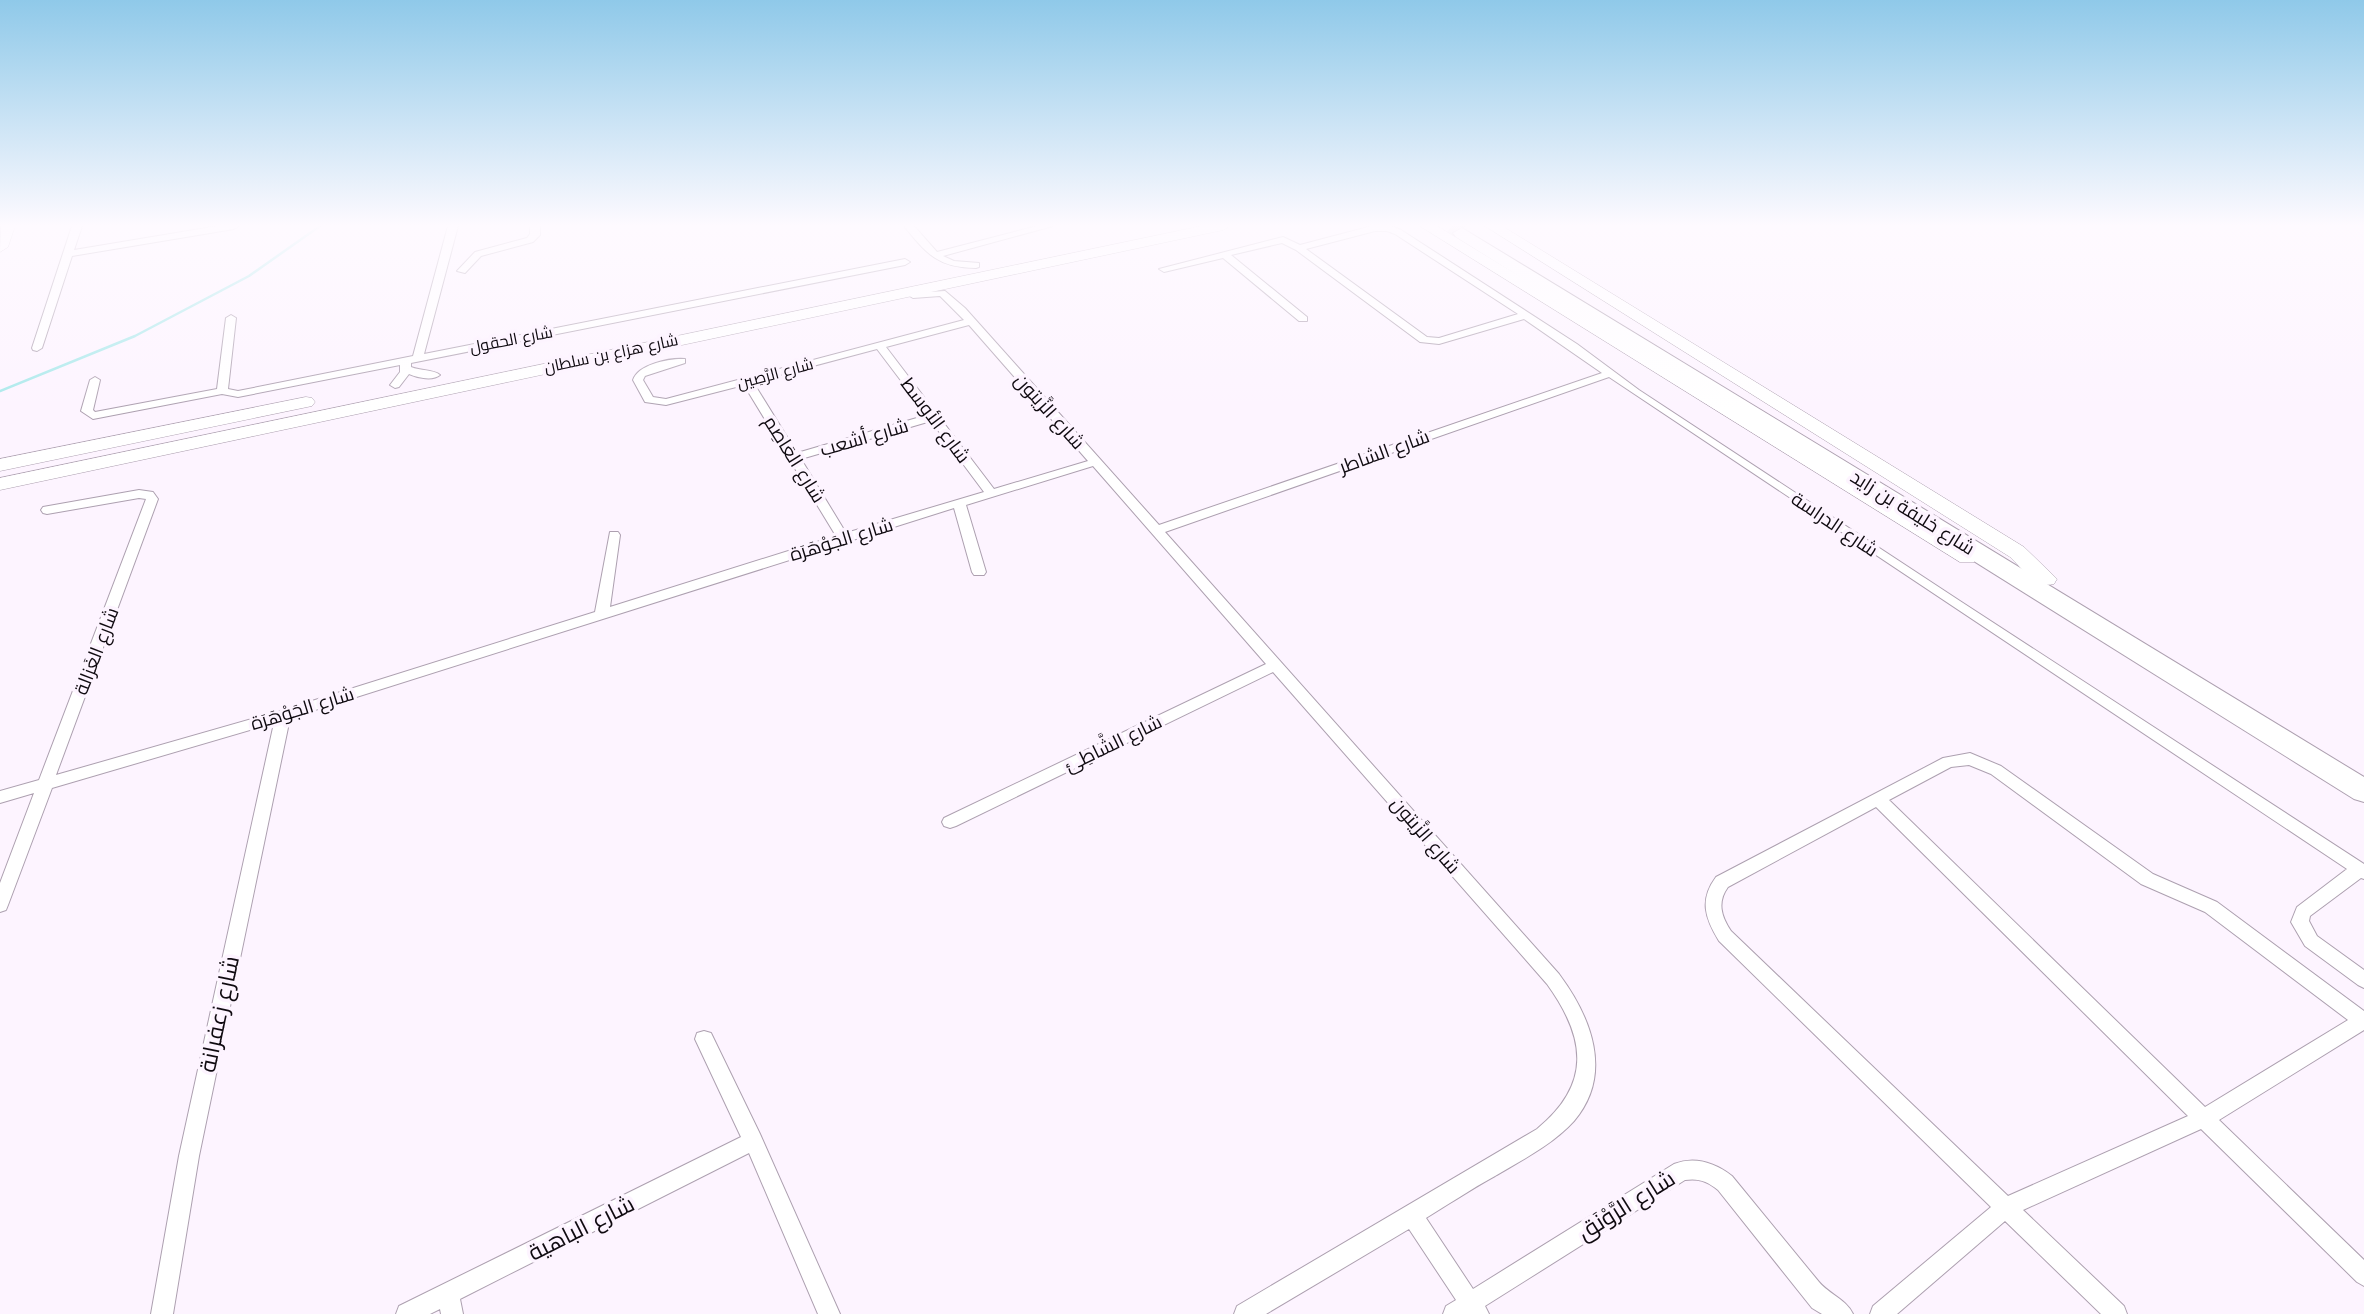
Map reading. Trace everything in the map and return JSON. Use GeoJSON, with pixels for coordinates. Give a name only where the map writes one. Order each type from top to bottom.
{"type":"FeatureCollection","features":[{"type":"Feature","properties":{"kind":"highway","name":"شارع خليفة بن زايد"},"geometry":{"type":"LineString","coordinates":[[1570,287],[2364,791]]}},
{"type":"Feature","properties":{"kind":"highway","name":"شارع خليفة بن زايد"},"geometry":{"type":"LineString","coordinates":[[1573,287],[2046,579],[2364,770]]}},
{"type":"Feature","properties":{"kind":"main road","name":"شارع هزاع بن سلطان"},"geometry":{"type":"LineString","coordinates":[[0,465],[866,287]]}},
{"type":"Feature","properties":{"kind":"main road","name":"شارع هزاع بن سلطان"},"geometry":{"type":"LineString","coordinates":[[0,486],[432,396],[467,384],[929,287]]}},
{"type":"Feature","properties":{"kind":"main road"},"geometry":{"type":"LineString","coordinates":[[1528,287],[2204,704],[2271,734]]}},
{"type":"Feature","properties":{"kind":"main road"},"geometry":{"type":"LineString","coordinates":[[1590,287],[2017,552],[2046,579]]}},
{"type":"Feature","properties":{"kind":"main road"},"geometry":{"type":"LineString","coordinates":[[0,473],[176,433],[235,416]]}},
{"type":"Feature","properties":{"kind":"main road"},"geometry":{"type":"LineString","coordinates":[[0,458],[32,458]]}},
{"type":"Feature","properties":{"kind":"street"},"geometry":{"type":"LineString","coordinates":[[37,348],[57,287]]}},
{"type":"Feature","properties":{"kind":"street"},"geometry":{"type":"LineString","coordinates":[[395,385],[410,362],[434,287]]}},
{"type":"Feature","properties":{"kind":"street","name":"شارع الحقول"},"geometry":{"type":"LineString","coordinates":[[95,380],[87,411],[93,415],[222,391],[238,394],[780,287]]}},
{"type":"Feature","properties":{"kind":"street"},"geometry":{"type":"LineString","coordinates":[[715,332],[753,329],[926,292],[942,293],[948,297],[952,287]]}},
{"type":"Feature","properties":{"kind":"street"},"geometry":{"type":"LineString","coordinates":[[1264,287],[1303,319]]}},
{"type":"Feature","properties":{"kind":"street"},"geometry":{"type":"LineString","coordinates":[[1351,287],[1419,338],[1428,341],[1439,341],[1526,315]]}},
{"type":"Feature","properties":{"kind":"street","name":"شارع الدراسة"},"geometry":{"type":"LineString","coordinates":[[1483,287],[1635,392],[2362,870],[2303,912],[2300,922],[2311,941],[2364,980]]}},
{"type":"Feature","properties":{"kind":"street","name":"شارع الزَّيتون"},"geometry":{"type":"LineString","coordinates":[[948,297],[1158,530],[1553,979],[1570,1000],[1581,1024],[1587,1049],[1586,1074],[1578,1098],[1563,1118],[1543,1135],[1245,1314]]}},
{"type":"Feature","properties":{"kind":"street"},"geometry":{"type":"LineString","coordinates":[[222,391],[231,318]]}},
{"type":"Feature","properties":{"kind":"street","name":"شارع الرَّصِين"},"geometry":{"type":"LineString","coordinates":[[681,361],[640,374],[638,380],[649,400],[666,402],[971,321]]}},
{"type":"Feature","properties":{"kind":"street","name":"شارع الأوسط"},"geometry":{"type":"LineString","coordinates":[[880,346],[992,494]]}},
{"type":"Feature","properties":{"kind":"street","name":"شارع الحقول"},"geometry":{"type":"LineString","coordinates":[[410,362],[418,374],[436,375]]}},
{"type":"Feature","properties":{"kind":"street","name":"شارع الشاطر"},"geometry":{"type":"LineString","coordinates":[[1158,530],[1611,373]]}},
{"type":"Feature","properties":{"kind":"street","name":"شارع العَاصِم"},"geometry":{"type":"LineString","coordinates":[[747,381],[843,538]]}},
{"type":"Feature","properties":{"kind":"street","name":"شارع أشعب"},"geometry":{"type":"LineString","coordinates":[[795,457],[932,417]]}},
{"type":"Feature","properties":{"kind":"street","name":"شارع الجَوْهَرَة"},"geometry":{"type":"LineString","coordinates":[[0,797],[283,715],[843,538],[1095,462]]}},
{"type":"Feature","properties":{"kind":"street","name":"شارع الغَزالة"},"geometry":{"type":"LineString","coordinates":[[0,905],[152,499],[149,495],[139,494],[47,510]]}},
{"type":"Feature","properties":{"kind":"street"},"geometry":{"type":"LineString","coordinates":[[959,503],[979,572]]}},
{"type":"Feature","properties":{"kind":"street"},"geometry":{"type":"LineString","coordinates":[[603,613],[614,535]]}},
{"type":"Feature","properties":{"kind":"street","name":"شارع الشَّاطِئ"},"geometry":{"type":"LineString","coordinates":[[950,822],[1276,665]]}},
{"type":"Feature","properties":{"kind":"street","name":"شارع زعفرانة"},"geometry":{"type":"LineString","coordinates":[[162,1314],[189,1156],[283,715]]}},
{"type":"Feature","properties":{"kind":"street"},"geometry":{"type":"LineString","coordinates":[[1881,1314],[2005,1208],[2204,1118],[2363,1022],[2211,907],[2147,879],[1989,765],[1970,759],[1954,760],[1722,882],[1711,900],[1712,912],[1724,936],[2005,1208],[2116,1314]]}},
{"type":"Feature","properties":{"kind":"street"},"geometry":{"type":"LineString","coordinates":[[1879,800],[2364,1275]]}},
{"type":"Feature","properties":{"kind":"street"},"geometry":{"type":"LineString","coordinates":[[704,1039],[830,1314]]}},
{"type":"Feature","properties":{"kind":"street","name":"شارع الباهية"},"geometry":{"type":"LineString","coordinates":[[407,1314],[451,1304],[753,1141]]}},
{"type":"Feature","properties":{"kind":"street","name":"شارع الرَّوْنَق"},"geometry":{"type":"LineString","coordinates":[[1412,1215],[1467,1310],[1681,1171],[1708,1171],[1725,1183],[1811,1290],[1842,1314]]}},
{"type":"Feature","properties":{"kind":"waterway"},"geometry":{"type":"LineString","coordinates":[[0,391],[135,336],[227,287]]}}]}
